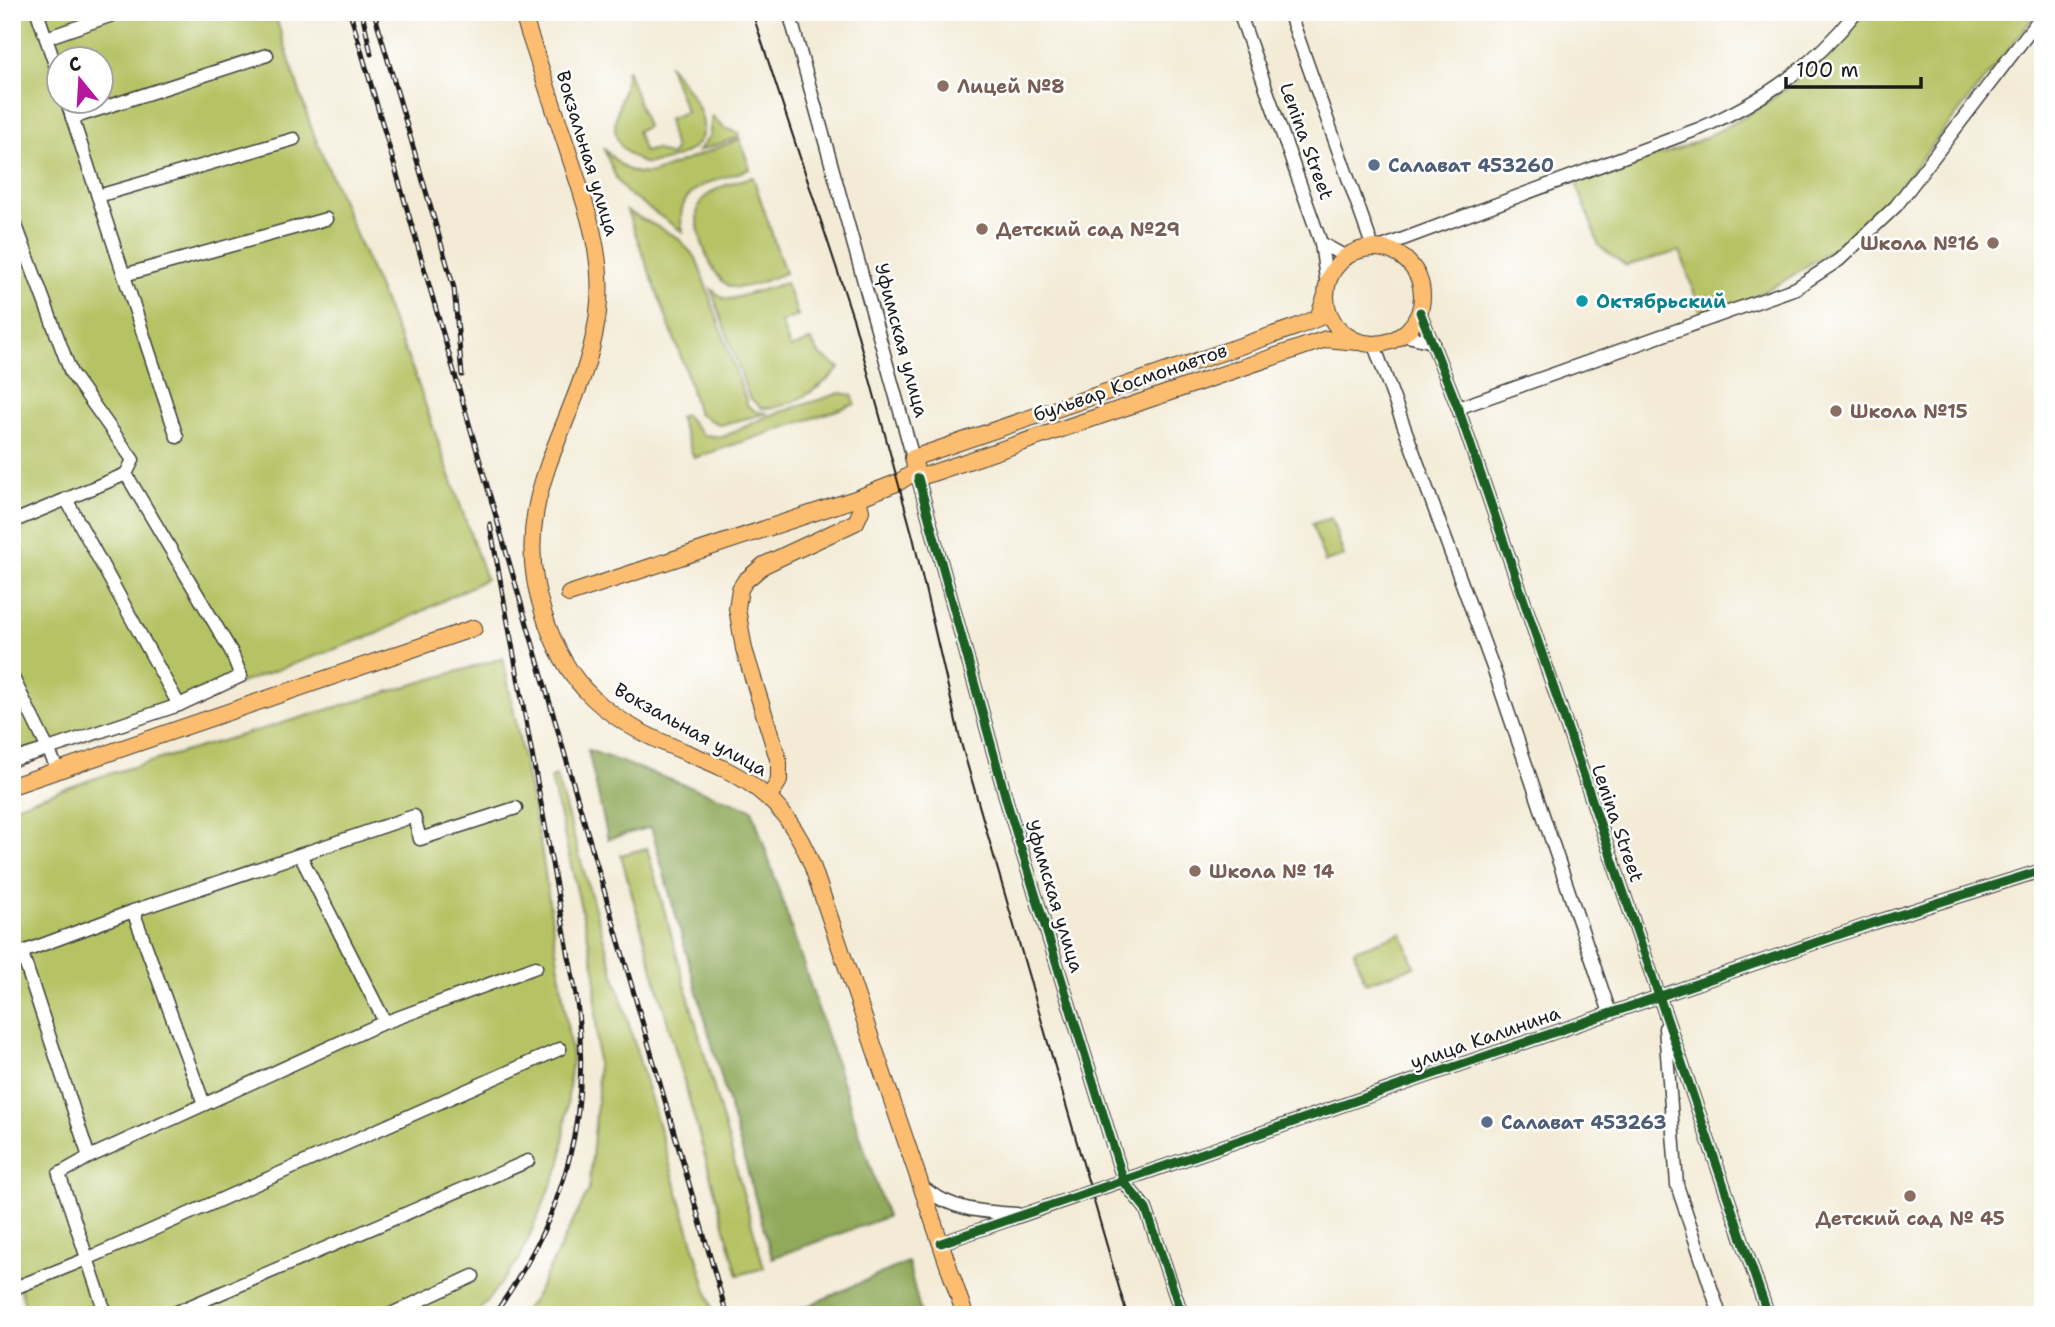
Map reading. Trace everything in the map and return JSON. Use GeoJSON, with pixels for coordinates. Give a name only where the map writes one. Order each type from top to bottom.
{"type":"FeatureCollection","features":[{"type":"Feature","properties":{"kind":"main road","name":"Вокзальная улица"},"geometry":{"type":"LineString","coordinates":[[522,12],[586,207],[594,235],[599,278],[599,302],[590,353],[545,466],[537,497],[533,563],[542,610],[565,664],[594,700],[625,721],[729,770],[769,797],[791,820],[813,865],[965,1315]]}},
{"type":"Feature","properties":{"kind":"main road"},"geometry":{"type":"LineString","coordinates":[[1326,292],[1331,275],[1346,257],[1376,248],[1399,255],[1415,270],[1422,290],[1420,312],[1403,335],[1366,343]]}},
{"type":"Feature","properties":{"kind":"main road","name":"бульвар Космонавтов"},"geometry":{"type":"LineString","coordinates":[[569,594],[858,498],[899,482],[915,469],[1296,327],[1318,318],[1326,292]]}},
{"type":"Feature","properties":{"kind":"main road","name":"Lenina Street"},"geometry":{"type":"LineString","coordinates":[[1326,292],[1335,325],[1366,343]]}},
{"type":"Feature","properties":{"kind":"main road","name":"бульвар Космонавтов"},"geometry":{"type":"LineString","coordinates":[[915,469],[1326,339],[1366,343]]}},
{"type":"Feature","properties":{"kind":"main road"},"geometry":{"type":"LineString","coordinates":[[769,797],[779,781],[779,762],[744,649],[738,597],[745,581],[764,565],[856,522],[861,511],[858,498]]}},
{"type":"Feature","properties":{"kind":"main road"},"geometry":{"type":"LineString","coordinates":[[12,786],[474,628]]}},
{"type":"Feature","properties":{"kind":"street"},"geometry":{"type":"LineString","coordinates":[[37,12],[49,46]]}},
{"type":"Feature","properties":{"kind":"street"},"geometry":{"type":"LineString","coordinates":[[46,38],[121,12]]}},
{"type":"Feature","properties":{"kind":"street","name":"Уфимская улица"},"geometry":{"type":"LineString","coordinates":[[789,12],[1008,806],[1124,1182],[1146,1209],[1182,1315]]}},
{"type":"Feature","properties":{"kind":"street","name":"Lenina Street"},"geometry":{"type":"LineString","coordinates":[[1239,12],[1321,243],[1326,292]]}},
{"type":"Feature","properties":{"kind":"street","name":"Lenina Street"},"geometry":{"type":"LineString","coordinates":[[1289,12],[1376,248]]}},
{"type":"Feature","properties":{"kind":"street"},"geometry":{"type":"LineString","coordinates":[[1376,248],[1701,128],[1746,108],[1789,80],[1856,12]]}},
{"type":"Feature","properties":{"kind":"street"},"geometry":{"type":"LineString","coordinates":[[1458,408],[1796,288],[1839,260],[1896,206],[2043,15]]}},
{"type":"Feature","properties":{"kind":"street"},"geometry":{"type":"LineString","coordinates":[[177,437],[72,118],[267,55]]}},
{"type":"Feature","properties":{"kind":"street"},"geometry":{"type":"LineString","coordinates":[[98,196],[294,139]]}},
{"type":"Feature","properties":{"kind":"street"},"geometry":{"type":"LineString","coordinates":[[124,275],[326,219]]}},
{"type":"Feature","properties":{"kind":"street"},"geometry":{"type":"LineString","coordinates":[[12,230],[17,229],[71,373],[133,460],[125,474],[12,522]]}},
{"type":"Feature","properties":{"kind":"street"},"geometry":{"type":"LineString","coordinates":[[1321,243],[1346,257]]}},
{"type":"Feature","properties":{"kind":"street","name":"Lenina Street"},"geometry":{"type":"LineString","coordinates":[[1420,312],[1458,408],[1769,1315]]}},
{"type":"Feature","properties":{"kind":"street"},"geometry":{"type":"LineString","coordinates":[[1403,335],[1433,342]]}},
{"type":"Feature","properties":{"kind":"street","name":"Lenina Street"},"geometry":{"type":"LineString","coordinates":[[1366,343],[1495,673],[1610,1013]]}},
{"type":"Feature","properties":{"kind":"street"},"geometry":{"type":"LineString","coordinates":[[12,760],[179,705],[241,676],[231,651],[125,474]]}},
{"type":"Feature","properties":{"kind":"street"},"geometry":{"type":"LineString","coordinates":[[66,499],[179,705]]}},
{"type":"Feature","properties":{"kind":"street"},"geometry":{"type":"LineString","coordinates":[[12,676],[58,771]]}},
{"type":"Feature","properties":{"kind":"street"},"geometry":{"type":"LineString","coordinates":[[89,1157],[17,954],[133,911],[414,816],[420,839],[516,808]]}},
{"type":"Feature","properties":{"kind":"street"},"geometry":{"type":"LineString","coordinates":[[300,855],[385,1022]]}},
{"type":"Feature","properties":{"kind":"street","name":"улица Калинина"},"geometry":{"type":"LineString","coordinates":[[941,1243],[1873,923],[2043,870]]}},
{"type":"Feature","properties":{"kind":"street"},"geometry":{"type":"LineString","coordinates":[[133,911],[204,1104]]}},
{"type":"Feature","properties":{"kind":"street"},"geometry":{"type":"LineString","coordinates":[[106,1315],[59,1174],[89,1157],[385,1022],[536,967]]}},
{"type":"Feature","properties":{"kind":"street","name":"Lenina Street"},"geometry":{"type":"LineString","coordinates":[[1659,997],[1667,1039],[1677,1185],[1720,1315]]}},
{"type":"Feature","properties":{"kind":"street"},"geometry":{"type":"LineString","coordinates":[[12,1289],[89,1258],[559,1049]]}},
{"type":"Feature","properties":{"kind":"street"},"geometry":{"type":"LineString","coordinates":[[170,1315],[528,1161]]}},
{"type":"Feature","properties":{"kind":"street"},"geometry":{"type":"LineString","coordinates":[[922,1187],[949,1205],[978,1212],[1024,1214]]}},
{"type":"Feature","properties":{"kind":"street"},"geometry":{"type":"LineString","coordinates":[[389,1315],[473,1276]]}},
{"type":"Feature","properties":{"kind":"green space"},"geometry":{"type":"Polygon","coordinates":[[[12,12],[274,12],[312,130],[415,375],[486,579],[377,634],[12,765],[12,12]]]}},
{"type":"Feature","properties":{"kind":"green space"},"geometry":{"type":"Polygon","coordinates":[[[1863,12],[2038,12],[1887,202],[1857,233],[1784,281],[1745,301],[1702,316],[1680,251],[1626,266],[1599,246],[1575,179],[1690,144],[1749,114],[1811,68],[1863,12]]]}},
{"type":"Feature","properties":{"kind":"green space"},"geometry":{"type":"Polygon","coordinates":[[[668,63],[699,110],[703,134],[697,144],[685,153],[670,160],[643,163],[628,153],[619,143],[615,132],[627,69],[647,127],[637,131],[644,152],[655,149],[670,156],[675,151],[668,119],[686,112],[668,63]]]}},
{"type":"Feature","properties":{"kind":"green space"},"geometry":{"type":"Polygon","coordinates":[[[712,116],[724,128],[738,133],[739,137],[698,151],[709,137],[712,116]]]}},
{"type":"Feature","properties":{"kind":"green space"},"geometry":{"type":"Polygon","coordinates":[[[740,139],[750,169],[710,182],[690,195],[683,204],[683,232],[627,193],[617,180],[603,147],[630,171],[653,173],[740,139]]]}},
{"type":"Feature","properties":{"kind":"green space"},"geometry":{"type":"Polygon","coordinates":[[[753,177],[785,273],[753,285],[733,287],[717,275],[710,263],[700,236],[697,211],[700,203],[710,193],[753,177]]]}},
{"type":"Feature","properties":{"kind":"green space"},"geometry":{"type":"Polygon","coordinates":[[[627,211],[677,237],[696,258],[748,406],[757,412],[768,413],[720,425],[698,414],[685,368],[627,211]]]}},
{"type":"Feature","properties":{"kind":"green space"},"geometry":{"type":"Polygon","coordinates":[[[786,283],[798,316],[781,322],[790,348],[811,340],[819,354],[840,368],[824,383],[793,402],[761,408],[749,397],[711,289],[723,298],[731,299],[786,283]]]}},
{"type":"Feature","properties":{"kind":"green space"},"geometry":{"type":"Polygon","coordinates":[[[840,393],[852,395],[855,404],[694,458],[679,417],[685,415],[703,435],[723,437],[768,416],[840,393]]]}},
{"type":"Feature","properties":{"kind":"green space"},"geometry":{"type":"Polygon","coordinates":[[[1331,518],[1344,556],[1325,562],[1312,524],[1331,518]]]}},
{"type":"Feature","properties":{"kind":"green space"},"geometry":{"type":"Polygon","coordinates":[[[503,658],[542,853],[572,1059],[561,1163],[519,1260],[476,1315],[28,1315],[12,1261],[12,807],[99,777],[503,658]]]}},
{"type":"Feature","properties":{"kind":"green space"},"geometry":{"type":"Polygon","coordinates":[[[588,750],[752,809],[887,1217],[772,1258],[651,827],[608,839],[588,750]]]}},
{"type":"Feature","properties":{"kind":"green space"},"geometry":{"type":"Polygon","coordinates":[[[556,776],[714,1315],[519,1315],[533,1301],[589,1190],[598,1093],[595,969],[551,778],[556,776]]]}},
{"type":"Feature","properties":{"kind":"green space"},"geometry":{"type":"Polygon","coordinates":[[[647,848],[764,1268],[738,1275],[621,855],[647,848]]]}},
{"type":"Feature","properties":{"kind":"green space"},"geometry":{"type":"Polygon","coordinates":[[[1402,933],[1414,967],[1365,983],[1354,950],[1402,933]]]}},
{"type":"Feature","properties":{"kind":"green space"},"geometry":{"type":"Polygon","coordinates":[[[908,1262],[921,1315],[789,1315],[789,1314],[908,1262]]]}},
{"type":"Feature","properties":{"kind":"tram line"},"geometry":{"type":"LineString","coordinates":[[752,12],[854,321],[913,537],[961,743],[1127,1315]]}},
{"type":"Feature","properties":{"kind":"railway"},"geometry":{"type":"LineString","coordinates":[[350,12],[727,1315]]}},
{"type":"Feature","properties":{"kind":"railway"},"geometry":{"type":"LineString","coordinates":[[362,12],[371,54]]}},
{"type":"Feature","properties":{"kind":"railway"},"geometry":{"type":"LineString","coordinates":[[374,12],[454,288],[462,375]]}},
{"type":"Feature","properties":{"kind":"railway"},"geometry":{"type":"LineString","coordinates":[[490,524],[576,995],[580,1040],[576,1123],[556,1202],[519,1278],[494,1315]]}},
{"type":"Feature","properties":{"kind":"cycle path"},"geometry":{"type":"LineString","coordinates":[[1420,312],[1458,408],[1768,1315]]}},
{"type":"Feature","properties":{"kind":"cycle path"},"geometry":{"type":"LineString","coordinates":[[918,478],[1008,806],[1124,1182],[1146,1209],[1182,1315]]}},
{"type":"Feature","properties":{"kind":"cycle path"},"geometry":{"type":"LineString","coordinates":[[941,1243],[1873,923],[2043,870]]}},
{"type":"Feature","properties":{"kind":"place","name":"Лицей №8"},"geometry":{"type":"Point","coordinates":[943,86]}},
{"type":"Feature","properties":{"kind":"place","name":"Салават 453260"},"geometry":{"type":"Point","coordinates":[1374,165]}},
{"type":"Feature","properties":{"kind":"place","name":"Детский сад №29"},"geometry":{"type":"Point","coordinates":[982,229]}},
{"type":"Feature","properties":{"kind":"place","name":"Школа №16"},"geometry":{"type":"Point","coordinates":[1993,243]}},
{"type":"Feature","properties":{"kind":"place","name":"Октябрьский"},"geometry":{"type":"Point","coordinates":[1582,301]}},
{"type":"Feature","properties":{"kind":"place","name":"Школа №15"},"geometry":{"type":"Point","coordinates":[1836,411]}},
{"type":"Feature","properties":{"kind":"place","name":"Школа № 14"},"geometry":{"type":"Point","coordinates":[1195,871]}},
{"type":"Feature","properties":{"kind":"place","name":"Салават 453263"},"geometry":{"type":"Point","coordinates":[1487,1122]}},
{"type":"Feature","properties":{"kind":"place","name":"Детский сад № 45"},"geometry":{"type":"Point","coordinates":[1910,1196]}}]}
